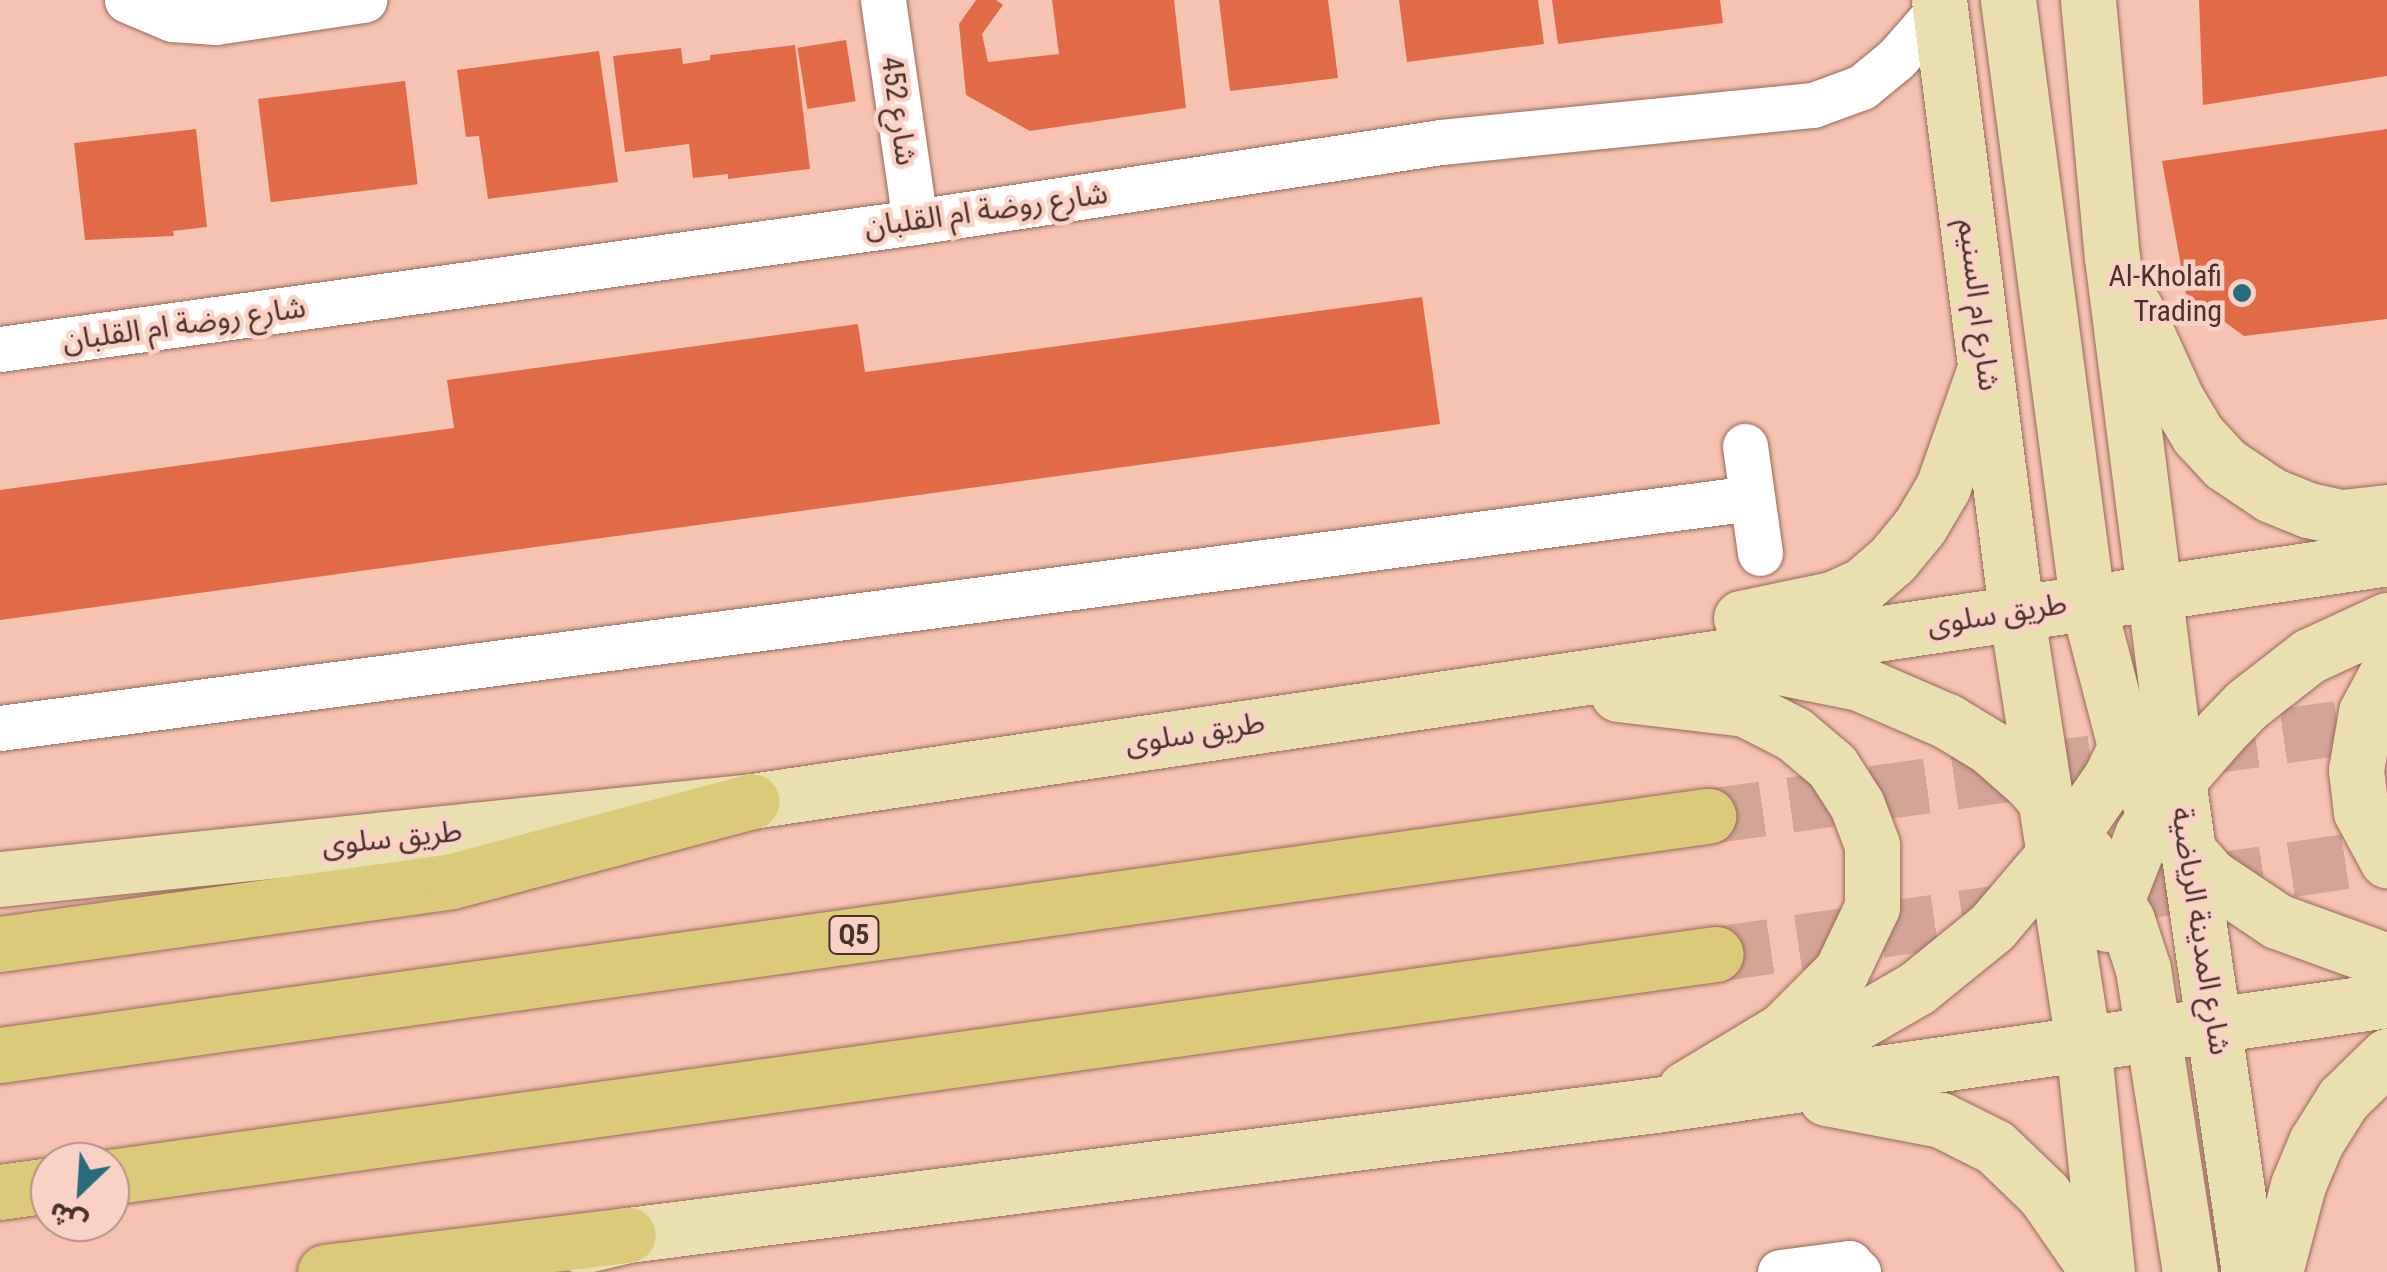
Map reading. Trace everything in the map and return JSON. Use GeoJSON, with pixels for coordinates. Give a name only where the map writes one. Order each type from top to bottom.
{"type":"FeatureCollection","features":[{"type":"Feature","properties":{"kind":"highway"},"geometry":{"type":"LineString","coordinates":[[0,944],[452,881],[752,800]]}},
{"type":"Feature","properties":{"kind":"highway","name":"Q5"},"geometry":{"type":"LineString","coordinates":[[0,1055],[1708,816]]}},
{"type":"Feature","properties":{"kind":"highway"},"geometry":{"type":"LineString","coordinates":[[130,1174],[1716,954]]}},
{"type":"Feature","properties":{"kind":"highway"},"geometry":{"type":"LineString","coordinates":[[0,1192],[30,1188]]}},
{"type":"Feature","properties":{"kind":"highway"},"geometry":{"type":"LineString","coordinates":[[325,1272],[628,1235]]}},
{"type":"Feature","properties":{"kind":"main road"},"geometry":{"type":"LineString","coordinates":[[2008,0],[2087,600],[2126,750],[2167,797]]}},
{"type":"Feature","properties":{"kind":"main road"},"geometry":{"type":"LineString","coordinates":[[1733,1094],[1917,988],[1954,961],[2020,897],[2059,830],[2126,750],[2149,685],[2155,590],[2112,257],[2088,0]]}},
{"type":"Feature","properties":{"kind":"main road","name":"شارع ام السنيم"},"geometry":{"type":"LineString","coordinates":[[1939,5],[2016,610]]}},
{"type":"Feature","properties":{"kind":"main road"},"geometry":{"type":"LineString","coordinates":[[2112,257],[2177,400],[2225,464],[2272,496],[2308,510],[2342,516],[2387,512]]}},
{"type":"Feature","properties":{"kind":"main road"},"geometry":{"type":"LineString","coordinates":[[1344,710],[1426,661],[1786,612],[1863,585],[1900,552],[1930,510],[1950,468],[1987,362]]}},
{"type":"Feature","properties":{"kind":"main road","name":"طريق سلوى"},"geometry":{"type":"LineString","coordinates":[[0,879],[752,800],[2387,558]]}},
{"type":"Feature","properties":{"kind":"main road","name":"شارع المدينة الرياضية"},"geometry":{"type":"LineString","coordinates":[[2155,590],[2167,797],[2190,856],[2248,1272]]}},
{"type":"Feature","properties":{"kind":"main road"},"geometry":{"type":"LineString","coordinates":[[2016,610],[2059,830],[2107,1272]]}},
{"type":"Feature","properties":{"kind":"main road"},"geometry":{"type":"LineString","coordinates":[[2083,1044],[2097,960],[2115,898],[2167,797],[2239,712],[2284,674],[2325,648],[2387,620]]}},
{"type":"Feature","properties":{"kind":"main road"},"geometry":{"type":"LineString","coordinates":[[1716,659],[1834,676],[1912,702],[1990,747],[2115,898],[2136,945],[2155,1034],[2190,1272]]}},
{"type":"Feature","properties":{"kind":"main road"},"geometry":{"type":"LineString","coordinates":[[2387,674],[2366,712],[2356,770],[2361,812],[2387,860]]}},
{"type":"Feature","properties":{"kind":"main road"},"geometry":{"type":"LineString","coordinates":[[1493,688],[1633,694],[1745,709],[1794,734],[1832,766],[1866,827],[1875,867],[1872,907],[1841,972],[1784,1030],[1656,1106]]}},
{"type":"Feature","properties":{"kind":"main road"},"geometry":{"type":"LineString","coordinates":[[2190,856],[2210,876],[2277,921],[2387,961]]}},
{"type":"Feature","properties":{"kind":"main road"},"geometry":{"type":"LineString","coordinates":[[468,1272],[628,1235],[1656,1106],[2387,1000]]}},
{"type":"Feature","properties":{"kind":"main road"},"geometry":{"type":"LineString","coordinates":[[2275,1272],[2298,1186],[2316,1142],[2344,1099],[2387,1056]]}},
{"type":"Feature","properties":{"kind":"main road"},"geometry":{"type":"LineString","coordinates":[[1733,1094],[1834,1099],[1907,1111],[1959,1127],[1994,1146],[2028,1176],[2098,1272]]}},
{"type":"Feature","properties":{"kind":"street"},"geometry":{"type":"LineString","coordinates":[[128,0],[172,19],[216,22],[364,0]]}},
{"type":"Feature","properties":{"kind":"street","name":"شارع 452"},"geometry":{"type":"LineString","coordinates":[[883,0],[915,222]]}},
{"type":"Feature","properties":{"kind":"street","name":"شارع روضة ام القلبان"},"geometry":{"type":"LineString","coordinates":[[0,349],[915,222],[1441,142],[1812,105],[1862,87],[1897,58],[1939,5]]}},
{"type":"Feature","properties":{"kind":"street"},"geometry":{"type":"LineString","coordinates":[[1745,446],[1760,553]]}},
{"type":"Feature","properties":{"kind":"street"},"geometry":{"type":"LineString","coordinates":[[0,728],[1752,498]]}},
{"type":"Feature","properties":{"kind":"street"},"geometry":{"type":"LineString","coordinates":[[1780,1272],[1849,1263],[1858,1272]]}},
{"type":"Feature","properties":{"kind":"building"},"geometry":{"type":"Polygon","coordinates":[[[976,0],[996,0],[1003,5],[982,34],[988,62],[1059,54],[1052,0],[1174,0],[1186,108],[1030,131],[966,95],[959,24],[976,0]]]}},
{"type":"Feature","properties":{"kind":"building"},"geometry":{"type":"Polygon","coordinates":[[[1219,0],[1328,0],[1338,78],[1230,91],[1219,0]]]}},
{"type":"Feature","properties":{"kind":"building"},"geometry":{"type":"Polygon","coordinates":[[[1399,0],[1538,0],[1544,44],[1407,62],[1399,0]]]}},
{"type":"Feature","properties":{"kind":"building"},"geometry":{"type":"Polygon","coordinates":[[[1552,0],[1720,0],[1723,23],[1558,44],[1552,0]]]}},
{"type":"Feature","properties":{"kind":"building"},"geometry":{"type":"Polygon","coordinates":[[[2199,0],[2387,0],[2387,76],[2203,105],[2199,0]]]}},
{"type":"Feature","properties":{"kind":"building"},"geometry":{"type":"Polygon","coordinates":[[[846,40],[856,101],[807,109],[798,48],[846,40]]]}},
{"type":"Feature","properties":{"kind":"building"},"geometry":{"type":"Polygon","coordinates":[[[795,45],[810,169],[728,179],[728,174],[693,178],[689,144],[625,152],[613,56],[681,48],[683,64],[710,60],[710,55],[795,45]]]}},
{"type":"Feature","properties":{"kind":"building"},"geometry":{"type":"Polygon","coordinates":[[[599,51],[618,182],[488,199],[479,136],[466,137],[457,70],[599,51]]]}},
{"type":"Feature","properties":{"kind":"building"},"geometry":{"type":"Polygon","coordinates":[[[405,81],[418,184],[271,202],[258,99],[405,81]]]}},
{"type":"Feature","properties":{"kind":"building"},"geometry":{"type":"Polygon","coordinates":[[[196,129],[207,227],[173,231],[174,236],[85,240],[74,143],[196,129]]]}},
{"type":"Feature","properties":{"kind":"building"},"geometry":{"type":"Polygon","coordinates":[[[2387,129],[2387,319],[2244,336],[2186,294],[2162,161],[2387,129]]]}},
{"type":"Feature","properties":{"kind":"building"},"geometry":{"type":"Polygon","coordinates":[[[1422,297],[1440,424],[0,620],[0,490],[454,428],[447,380],[858,324],[865,372],[1422,297]]]}},
{"type":"Feature","properties":{"kind":"tunnel"},"geometry":{"type":"LineString","coordinates":[[1708,816],[2387,721]]}},
{"type":"Feature","properties":{"kind":"tunnel"},"geometry":{"type":"LineString","coordinates":[[1716,954],[2387,855]]}},
{"type":"Feature","properties":{"kind":"place","name":"Al-Kholafi Trading"},"geometry":{"type":"Point","coordinates":[2242,293]}}]}
